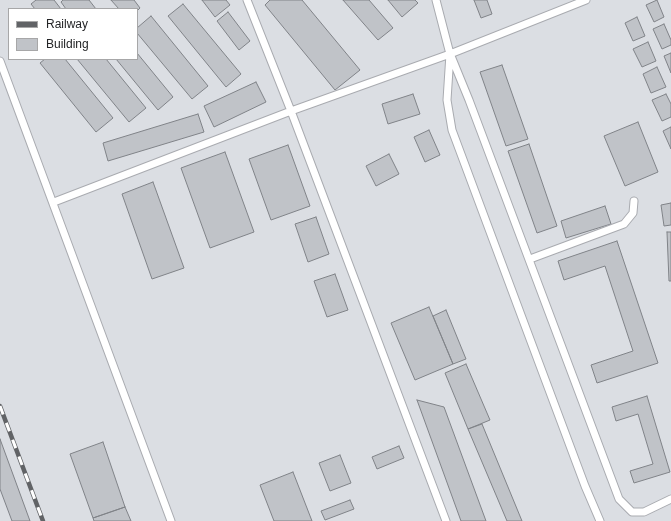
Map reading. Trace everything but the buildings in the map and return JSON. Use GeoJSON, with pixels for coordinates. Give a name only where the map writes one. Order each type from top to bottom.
{"type":"FeatureCollection","features":[{"type":"Feature","properties":{"kind":"lane"},"geometry":{"type":"LineString","coordinates":[[247,0],[291,110],[446,521]]}},
{"type":"Feature","properties":{"kind":"lane"},"geometry":{"type":"LineString","coordinates":[[436,0],[450,54],[530,259],[619,499],[632,512],[644,512],[671,499]]}},
{"type":"Feature","properties":{"kind":"lane"},"geometry":{"type":"LineString","coordinates":[[54,202],[291,110],[450,54],[586,0]]}},
{"type":"Feature","properties":{"kind":"lane"},"geometry":{"type":"LineString","coordinates":[[450,54],[448,100],[452,130],[523,323],[585,486],[600,521]]}},
{"type":"Feature","properties":{"kind":"lane"},"geometry":{"type":"LineString","coordinates":[[0,61],[54,202],[171,521]]}},
{"type":"Feature","properties":{"kind":"lane"},"geometry":{"type":"LineString","coordinates":[[530,259],[624,224],[634,213],[634,201]]}},
{"type":"Feature","properties":{"kind":"railway"},"geometry":{"type":"LineString","coordinates":[[0,406],[43,521]]}}]}
